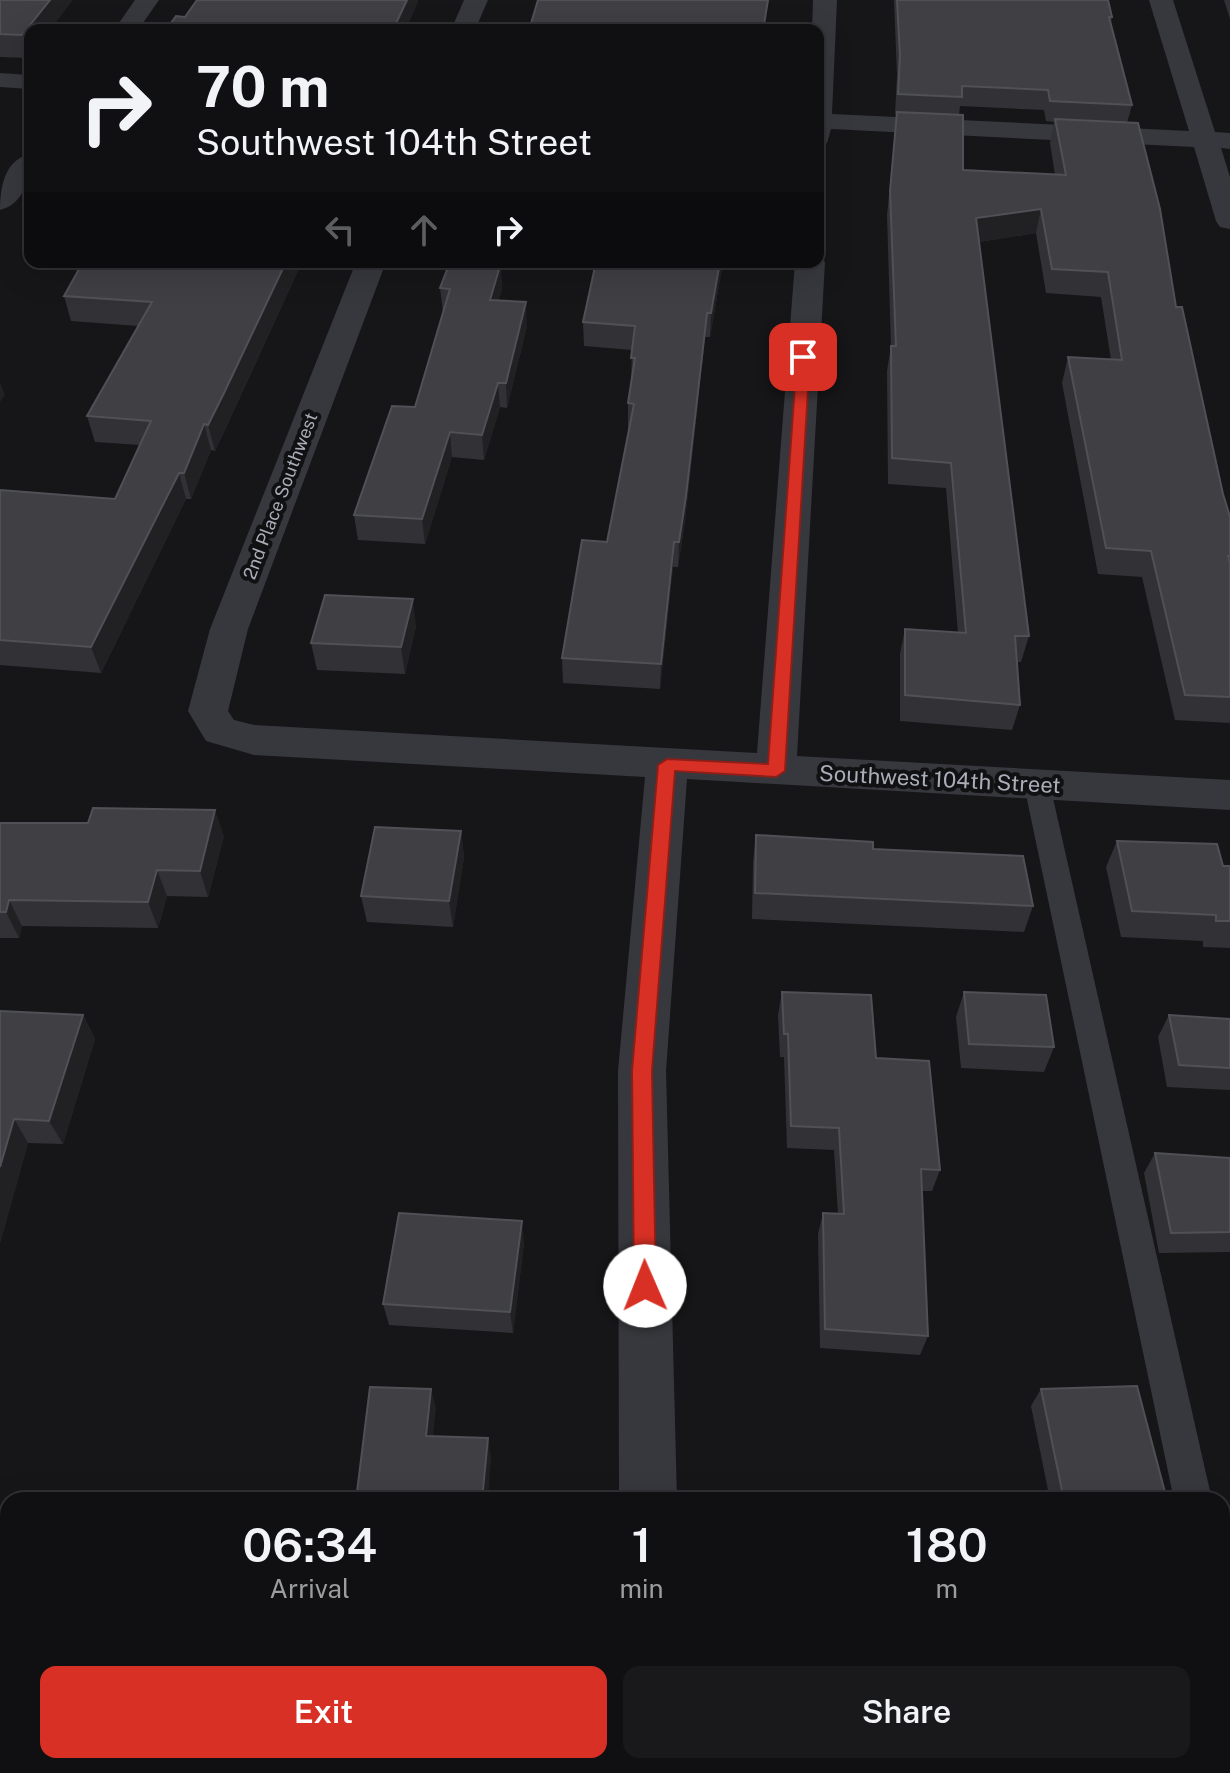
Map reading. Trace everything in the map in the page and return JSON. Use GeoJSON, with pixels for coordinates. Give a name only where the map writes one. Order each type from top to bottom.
{"type":"FeatureCollection","features":[{"type":"Feature","properties":{"kind":"street"},"geometry":{"type":"LineString","coordinates":[[130,24],[147,0]]}},
{"type":"Feature","properties":{"kind":"street"},"geometry":{"type":"LineString","coordinates":[[466,24],[476,0]]}},
{"type":"Feature","properties":{"kind":"street"},"geometry":{"type":"LineString","coordinates":[[824,24],[825,0]]}},
{"type":"Feature","properties":{"kind":"street"},"geometry":{"type":"LineString","coordinates":[[1161,0],[1217,141],[1230,221]]}},
{"type":"Feature","properties":{"kind":"street"},"geometry":{"type":"LineString","coordinates":[[0,80],[24,82]]}},
{"type":"Feature","properties":{"kind":"street"},"geometry":{"type":"LineString","coordinates":[[824,121],[1217,141]]}},
{"type":"Feature","properties":{"kind":"street"},"geometry":{"type":"LineString","coordinates":[[0,202],[24,170]]}},
{"type":"Feature","properties":{"kind":"street","name":"2nd Place Southwest"},"geometry":{"type":"LineString","coordinates":[[220,731],[208,711],[229,629],[369,268]]}},
{"type":"Feature","properties":{"kind":"street"},"geometry":{"type":"LineString","coordinates":[[776,771],[810,268]]}},
{"type":"Feature","properties":{"kind":"street","name":"Southwest 104th Street"},"geometry":{"type":"LineString","coordinates":[[220,731],[254,740],[1230,795]]}},
{"type":"Feature","properties":{"kind":"street"},"geometry":{"type":"LineString","coordinates":[[648,1492],[642,1071],[667,765]]}},
{"type":"Feature","properties":{"kind":"lane"},"geometry":{"type":"LineString","coordinates":[[1037,785],[1084,1012],[1191,1492]]}},
{"type":"Feature","properties":{"kind":"building"},"geometry":{"type":"Polygon","coordinates":[[[0,0],[50,0],[31,24],[24,24],[22,35],[0,34],[0,0]]]}},
{"type":"Feature","properties":{"kind":"building"},"geometry":{"type":"Polygon","coordinates":[[[197,0],[407,0],[396,24],[170,24],[176,16],[185,17],[197,0]]]}},
{"type":"Feature","properties":{"kind":"building"},"geometry":{"type":"Polygon","coordinates":[[[538,0],[768,0],[764,24],[531,24],[538,0]]]}},
{"type":"Feature","properties":{"kind":"building"},"geometry":{"type":"Polygon","coordinates":[[[897,0],[1108,0],[1112,17],[1109,17],[1132,105],[1050,101],[1048,90],[962,86],[962,97],[898,94],[900,55],[897,0]]]}},
{"type":"Feature","properties":{"kind":"building"},"geometry":{"type":"Polygon","coordinates":[[[897,112],[963,115],[963,170],[1066,175],[1055,119],[1138,123],[1160,209],[1176,307],[1182,307],[1230,517],[1230,697],[1185,695],[1151,551],[1106,548],[1068,357],[1122,360],[1108,272],[1052,269],[1041,209],[976,218],[1029,636],[1015,636],[1020,705],[905,695],[905,629],[966,633],[951,463],[892,458],[891,346],[896,346],[890,191],[897,112]]]}},
{"type":"Feature","properties":{"kind":"building"},"geometry":{"type":"Polygon","coordinates":[[[80,268],[283,268],[208,425],[204,424],[184,473],[179,473],[91,647],[0,640],[0,490],[115,499],[151,421],[87,416],[152,302],[64,296],[80,268]]]}},
{"type":"Feature","properties":{"kind":"building"},"geometry":{"type":"Polygon","coordinates":[[[448,268],[499,268],[490,300],[526,302],[506,383],[498,383],[482,435],[450,432],[422,519],[354,515],[392,406],[415,407],[450,289],[440,288],[448,268]]]}},
{"type":"Feature","properties":{"kind":"building"},"geometry":{"type":"Polygon","coordinates":[[[595,268],[719,268],[711,313],[707,313],[686,496],[679,542],[674,542],[661,664],[562,658],[582,540],[607,542],[634,404],[628,403],[635,358],[631,358],[635,326],[583,322],[595,268]]]}},
{"type":"Feature","properties":{"kind":"building"},"geometry":{"type":"Polygon","coordinates":[[[325,595],[413,599],[401,647],[311,643],[325,595]]]}},
{"type":"Feature","properties":{"kind":"building"},"geometry":{"type":"Polygon","coordinates":[[[93,808],[215,810],[200,871],[157,870],[148,902],[9,900],[6,912],[0,912],[0,823],[88,823],[93,808]]]}},
{"type":"Feature","properties":{"kind":"building"},"geometry":{"type":"Polygon","coordinates":[[[375,827],[461,831],[449,901],[361,896],[375,827]]]}},
{"type":"Feature","properties":{"kind":"building"},"geometry":{"type":"Polygon","coordinates":[[[756,835],[873,842],[873,849],[1023,856],[1033,906],[755,893],[756,835]]]}},
{"type":"Feature","properties":{"kind":"building"},"geometry":{"type":"Polygon","coordinates":[[[1117,841],[1217,844],[1223,866],[1230,866],[1230,921],[1216,921],[1216,915],[1132,911],[1117,841]]]}},
{"type":"Feature","properties":{"kind":"building"},"geometry":{"type":"Polygon","coordinates":[[[782,992],[871,995],[876,1058],[929,1061],[940,1170],[921,1169],[928,1336],[825,1329],[823,1213],[844,1214],[839,1128],[791,1126],[788,1034],[784,1034],[782,992]]]}},
{"type":"Feature","properties":{"kind":"building"},"geometry":{"type":"Polygon","coordinates":[[[964,992],[1046,995],[1054,1047],[969,1044],[964,992]]]}},
{"type":"Feature","properties":{"kind":"building"},"geometry":{"type":"Polygon","coordinates":[[[0,1011],[83,1015],[49,1121],[14,1119],[0,1167],[0,1011]]]}},
{"type":"Feature","properties":{"kind":"building"},"geometry":{"type":"Polygon","coordinates":[[[1169,1015],[1230,1019],[1230,1068],[1179,1065],[1169,1015]]]}},
{"type":"Feature","properties":{"kind":"building"},"geometry":{"type":"Polygon","coordinates":[[[1155,1153],[1230,1158],[1230,1232],[1171,1233],[1155,1153]]]}},
{"type":"Feature","properties":{"kind":"building"},"geometry":{"type":"Polygon","coordinates":[[[399,1213],[522,1221],[510,1312],[383,1304],[399,1213]]]}},
{"type":"Feature","properties":{"kind":"building"},"geometry":{"type":"Polygon","coordinates":[[[1137,1386],[1165,1492],[1062,1492],[1041,1389],[1137,1386]]]}},
{"type":"Feature","properties":{"kind":"building"},"geometry":{"type":"Polygon","coordinates":[[[370,1387],[431,1389],[426,1436],[488,1438],[483,1492],[357,1492],[370,1387]]]}},
{"type":"Feature","properties":{"kind":"route"},"geometry":{"type":"LineString","coordinates":[[645,1286],[642,1071],[667,765],[776,771],[803,357]]}}]}
